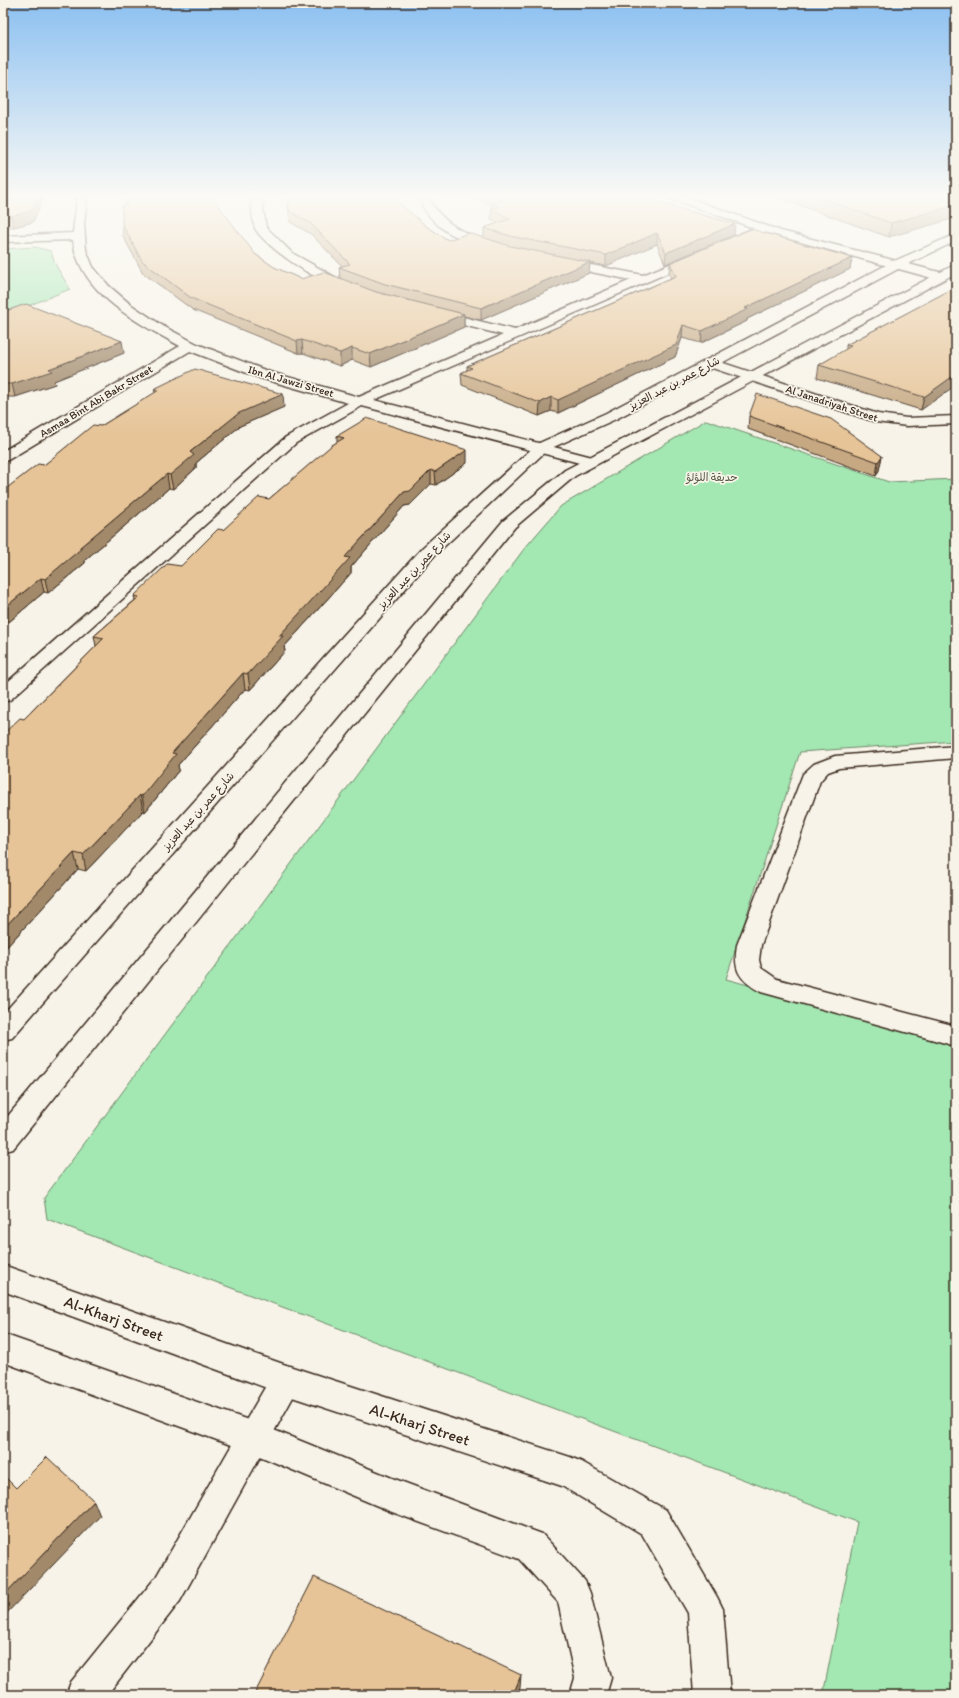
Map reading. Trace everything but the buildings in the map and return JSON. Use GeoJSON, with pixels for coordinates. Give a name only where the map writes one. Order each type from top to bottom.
{"type":"FeatureCollection","features":[{"type":"Feature","properties":{"kind":"street","name":"Ibn Al Jawzi Street"},"geometry":{"type":"LineString","coordinates":[[94,276],[106,291],[144,320],[189,346],[271,378],[542,447],[591,461]]}},
{"type":"Feature","properties":{"kind":"street"},"geometry":{"type":"LineString","coordinates":[[324,276],[335,283],[355,290]]}},
{"type":"Feature","properties":{"kind":"street"},"geometry":{"type":"LineString","coordinates":[[629,276],[643,279]]}},
{"type":"Feature","properties":{"kind":"street"},"geometry":{"type":"LineString","coordinates":[[3,696],[291,440],[360,401],[650,276]]}},
{"type":"Feature","properties":{"kind":"street","name":"شارع عمر بن عبد العزيز"},"geometry":{"type":"LineString","coordinates":[[3,1032],[429,551],[542,447],[611,416],[875,276]]}},
{"type":"Feature","properties":{"kind":"street"},"geometry":{"type":"LineString","coordinates":[[3,1141],[509,524],[570,473],[939,276]]}},
{"type":"Feature","properties":{"kind":"street"},"geometry":{"type":"LineString","coordinates":[[426,312],[515,334]]}},
{"type":"Feature","properties":{"kind":"street","name":"Asmaa Bint Abi Bakr Street"},"geometry":{"type":"LineString","coordinates":[[5,453],[189,346]]}},
{"type":"Feature","properties":{"kind":"street","name":"Al Janadriyah Street"},"geometry":{"type":"LineString","coordinates":[[711,363],[876,418],[907,422],[956,420]]}},
{"type":"Feature","properties":{"kind":"street"},"geometry":{"type":"LineString","coordinates":[[956,752],[835,762],[821,768],[810,779],[749,945],[746,959],[748,970],[756,979],[770,986],[956,1036]]}},
{"type":"Feature","properties":{"kind":"street","name":"Al-Kharj Street"},"geometry":{"type":"LineString","coordinates":[[3,1278],[286,1380],[570,1473],[654,1522],[705,1609],[712,1695]]}},
{"type":"Feature","properties":{"kind":"street"},"geometry":{"type":"LineString","coordinates":[[3,1348],[254,1438],[392,1495],[530,1546],[573,1593],[593,1678],[588,1695]]}},
{"type":"Feature","properties":{"kind":"street"},"geometry":{"type":"LineString","coordinates":[[84,1695],[168,1590],[286,1380]]}},
{"type":"Feature","properties":{"kind":"green space"},"geometry":{"type":"Polygon","coordinates":[[[3,276],[62,276],[70,289],[3,316],[3,276]]]}},
{"type":"Feature","properties":{"kind":"green space","name":"حديقة اللؤلؤ"},"geometry":{"type":"Polygon","coordinates":[[[706,420],[889,482],[956,479],[956,741],[800,752],[726,979],[956,1042],[956,1695],[823,1695],[857,1522],[47,1219],[44,1198],[524,549],[561,506],[706,420]]]}}]}
